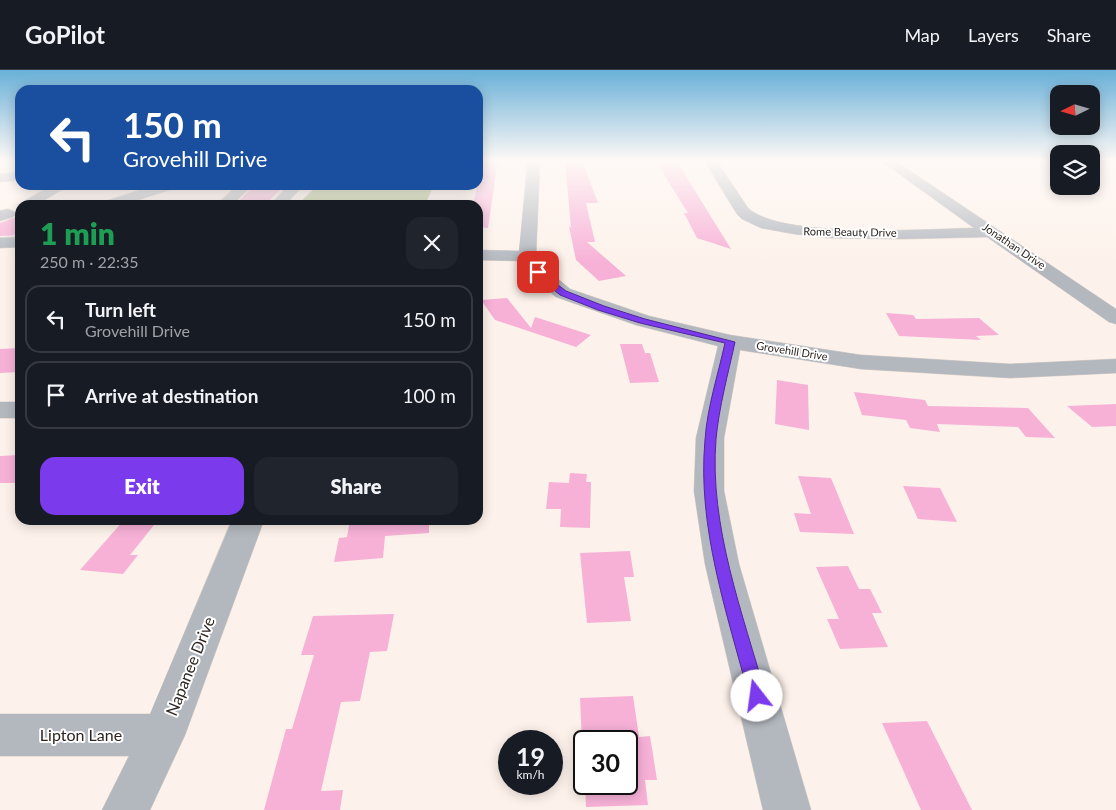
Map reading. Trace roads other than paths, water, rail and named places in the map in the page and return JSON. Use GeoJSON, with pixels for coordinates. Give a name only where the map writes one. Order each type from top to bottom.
{"type":"FeatureCollection","features":[{"type":"Feature","properties":{"kind":"street"},"geometry":{"type":"LineString","coordinates":[[124,200],[140,195]]}},
{"type":"Feature","properties":{"kind":"street"},"geometry":{"type":"LineString","coordinates":[[483,255],[527,256],[531,195]]}},
{"type":"Feature","properties":{"kind":"street","name":"Rome Beauty Drive"},"geometry":{"type":"LineString","coordinates":[[733,195],[745,213],[758,221],[778,228],[834,233],[993,232]]}},
{"type":"Feature","properties":{"kind":"street","name":"Jonathan Drive"},"geometry":{"type":"LineString","coordinates":[[937,195],[1116,318]]}},
{"type":"Feature","properties":{"kind":"street"},"geometry":{"type":"LineString","coordinates":[[0,243],[15,242]]}},
{"type":"Feature","properties":{"kind":"street","name":"Grovehill Drive"},"geometry":{"type":"LineString","coordinates":[[527,256],[538,272],[563,293],[643,321],[730,342],[861,362],[943,368],[1010,371],[1116,366]]}},
{"type":"Feature","properties":{"kind":"street"},"geometry":{"type":"LineString","coordinates":[[730,342],[710,438],[709,491],[722,564],[788,810]]}},
{"type":"Feature","properties":{"kind":"street"},"geometry":{"type":"LineString","coordinates":[[0,410],[15,410]]}},
{"type":"Feature","properties":{"kind":"street","name":"Napanee Drive"},"geometry":{"type":"LineString","coordinates":[[126,810],[163,734],[246,525]]}},
{"type":"Feature","properties":{"kind":"street","name":"Lipton Lane"},"geometry":{"type":"LineString","coordinates":[[0,735],[163,734]]}}]}
